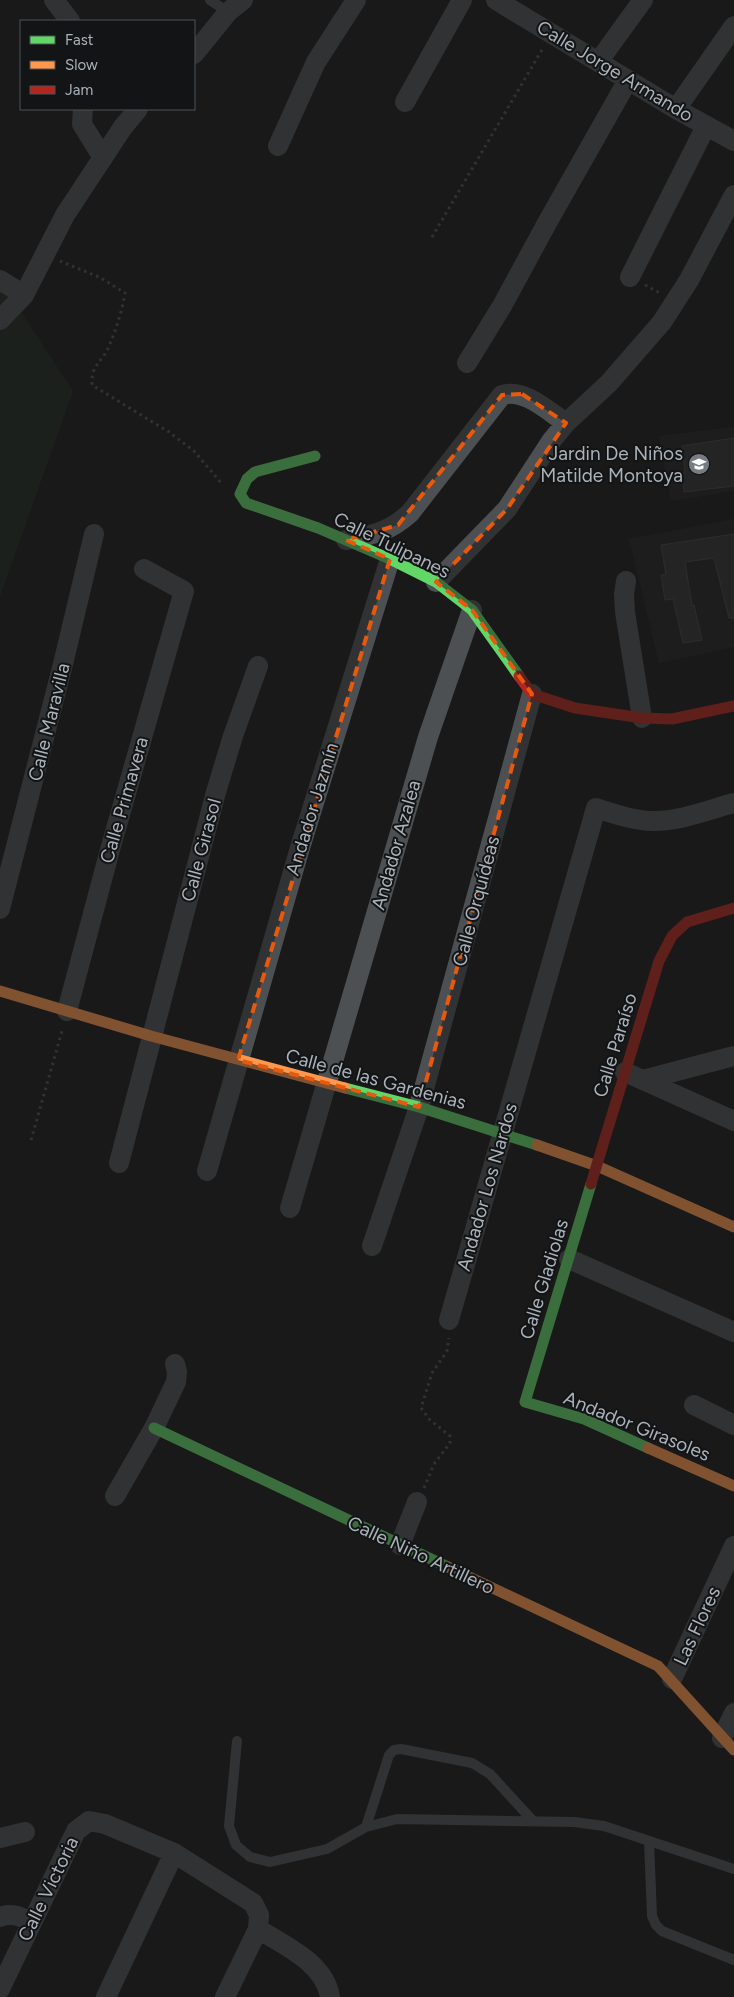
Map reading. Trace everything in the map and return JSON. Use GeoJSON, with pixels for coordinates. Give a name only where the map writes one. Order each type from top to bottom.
{"type":"FeatureCollection","features":[{"type":"Feature","properties":{"kind":"street"},"geometry":{"type":"LineString","coordinates":[[54,0],[69,20]]}},
{"type":"Feature","properties":{"kind":"street"},"geometry":{"type":"LineString","coordinates":[[278,146],[316,62],[356,0]]}},
{"type":"Feature","properties":{"kind":"street"},"geometry":{"type":"LineString","coordinates":[[405,102],[462,0]]}},
{"type":"Feature","properties":{"kind":"street","name":"Calle Jorge Armando"},"geometry":{"type":"LineString","coordinates":[[496,0],[526,7],[552,34],[734,141]]}},
{"type":"Feature","properties":{"kind":"street"},"geometry":{"type":"LineString","coordinates":[[598,62],[644,0]]}},
{"type":"Feature","properties":{"kind":"street"},"geometry":{"type":"LineString","coordinates":[[195,53],[236,6]]}},
{"type":"Feature","properties":{"kind":"street"},"geometry":{"type":"LineString","coordinates":[[676,108],[734,26]]}},
{"type":"Feature","properties":{"kind":"street"},"geometry":{"type":"LineString","coordinates":[[467,363],[502,306],[628,80]]}},
{"type":"Feature","properties":{"kind":"street"},"geometry":{"type":"LineString","coordinates":[[83,110],[82,124],[103,158]]}},
{"type":"Feature","properties":{"kind":"street"},"geometry":{"type":"LineString","coordinates":[[0,320],[24,295],[66,215],[123,127],[137,110]]}},
{"type":"Feature","properties":{"kind":"street"},"geometry":{"type":"LineString","coordinates":[[630,277],[706,126]]}},
{"type":"Feature","properties":{"kind":"street"},"geometry":{"type":"LineString","coordinates":[[436,582],[507,510],[552,440],[566,423],[609,383],[662,322],[676,301],[734,195]]}},
{"type":"Feature","properties":{"kind":"street"},"geometry":{"type":"LineString","coordinates":[[0,280],[24,295]]}},
{"type":"Feature","properties":{"kind":"street"},"geometry":{"type":"LineString","coordinates":[[346,540],[375,534],[398,525],[410,513],[502,395],[511,392],[522,394],[566,423]]}},
{"type":"Feature","properties":{"kind":"street"},"geometry":{"type":"LineString","coordinates":[[240,494],[251,474],[261,468],[281,466],[316,456]]}},
{"type":"Feature","properties":{"kind":"street","name":"Calle Tulipanes"},"geometry":{"type":"LineString","coordinates":[[240,494],[246,503],[346,540],[436,582],[472,610],[532,694]]}},
{"type":"Feature","properties":{"kind":"street","name":"Calle Maravilla"},"geometry":{"type":"LineString","coordinates":[[0,909],[63,664],[94,534]]}},
{"type":"Feature","properties":{"kind":"street","name":"Andador Jazmín"},"geometry":{"type":"LineString","coordinates":[[207,1170],[298,851],[390,559]]}},
{"type":"Feature","properties":{"kind":"street","name":"Calle Primavera"},"geometry":{"type":"LineString","coordinates":[[67,1011],[110,846],[184,591],[144,569]]}},
{"type":"Feature","properties":{"kind":"street"},"geometry":{"type":"LineString","coordinates":[[626,581],[624,612],[642,718]]}},
{"type":"Feature","properties":{"kind":"street","name":"Andador Azalea"},"geometry":{"type":"LineString","coordinates":[[290,1208],[428,736],[472,610]]}},
{"type":"Feature","properties":{"kind":"street","name":"Calle Girasol"},"geometry":{"type":"LineString","coordinates":[[119,1163],[151,1036],[227,755],[258,666]]}},
{"type":"Feature","properties":{"kind":"street"},"geometry":{"type":"LineString","coordinates":[[532,694],[575,708],[642,718],[672,719],[734,706]]}},
{"type":"Feature","properties":{"kind":"street","name":"Calle Orquídeas"},"geometry":{"type":"LineString","coordinates":[[372,1246],[419,1107],[532,694]]}},
{"type":"Feature","properties":{"kind":"street","name":"Andador Los Nardos"},"geometry":{"type":"LineString","coordinates":[[449,1320],[596,808],[629,818],[653,821],[676,818],[734,803]]}},
{"type":"Feature","properties":{"kind":"street","name":"Calle Paraíso"},"geometry":{"type":"LineString","coordinates":[[597,1166],[634,1076],[659,961],[672,936],[688,922],[734,908]]}},
{"type":"Feature","properties":{"kind":"street","name":"Calle de las Gardenias"},"geometry":{"type":"LineString","coordinates":[[0,991],[151,1036],[419,1107],[504,1133],[597,1166],[734,1227]]}},
{"type":"Feature","properties":{"kind":"street"},"geometry":{"type":"LineString","coordinates":[[634,1076],[734,1056]]}},
{"type":"Feature","properties":{"kind":"street"},"geometry":{"type":"LineString","coordinates":[[634,1076],[734,1122]]}},
{"type":"Feature","properties":{"kind":"street","name":"Calle Gladiolas"},"geometry":{"type":"LineString","coordinates":[[525,1402],[597,1166]]}},
{"type":"Feature","properties":{"kind":"street"},"geometry":{"type":"LineString","coordinates":[[568,1258],[734,1332]]}},
{"type":"Feature","properties":{"kind":"street"},"geometry":{"type":"LineString","coordinates":[[115,1496],[154,1428],[176,1382],[175,1364]]}},
{"type":"Feature","properties":{"kind":"street","name":"Andador Girasoles"},"geometry":{"type":"LineString","coordinates":[[525,1402],[584,1419],[734,1486]]}},
{"type":"Feature","properties":{"kind":"street"},"geometry":{"type":"LineString","coordinates":[[694,1404],[734,1425]]}},
{"type":"Feature","properties":{"kind":"street","name":"Calle Niño Artillero"},"geometry":{"type":"LineString","coordinates":[[154,1428],[658,1666],[672,1679],[728,1744]]}},
{"type":"Feature","properties":{"kind":"street"},"geometry":{"type":"LineString","coordinates":[[400,1545],[418,1502]]}},
{"type":"Feature","properties":{"kind":"street","name":"Las Flores"},"geometry":{"type":"LineString","coordinates":[[672,1679],[734,1546]]}},
{"type":"Feature","properties":{"kind":"street"},"geometry":{"type":"LineString","coordinates":[[728,1744],[734,1713]]}},
{"type":"Feature","properties":{"kind":"street","name":"Calle Victoria"},"geometry":{"type":"LineString","coordinates":[[0,1989],[76,1831],[89,1822],[105,1824],[174,1853]]}},
{"type":"Feature","properties":{"kind":"street"},"geometry":{"type":"LineString","coordinates":[[0,1838],[25,1832]]}},
{"type":"Feature","properties":{"kind":"street"},"geometry":{"type":"LineString","coordinates":[[106,1997],[174,1853],[253,1903],[260,1915],[258,1929],[225,1997]]}},
{"type":"Feature","properties":{"kind":"street"},"geometry":{"type":"LineString","coordinates":[[0,1917],[6,1914],[16,1915],[32,1922]]}},
{"type":"Feature","properties":{"kind":"street"},"geometry":{"type":"LineString","coordinates":[[258,1929],[307,1959],[329,1992]]}},
{"type":"Feature","properties":{"kind":"lane"},"geometry":{"type":"LineString","coordinates":[[210,0],[236,6]]}},
{"type":"Feature","properties":{"kind":"lane"},"geometry":{"type":"LineString","coordinates":[[237,1741],[228,1826],[236,1845],[250,1857],[270,1862],[327,1849],[366,1828],[397,1819],[574,1822],[604,1826],[734,1869]]}},
{"type":"Feature","properties":{"kind":"lane"},"geometry":{"type":"LineString","coordinates":[[366,1828],[389,1755],[394,1750],[401,1749],[472,1763],[482,1768],[490,1774],[533,1821]]}},
{"type":"Feature","properties":{"kind":"lane"},"geometry":{"type":"LineString","coordinates":[[649,1841],[652,1916],[656,1925],[662,1931],[734,1960]]}},
{"type":"Feature","properties":{"kind":"path"},"geometry":{"type":"LineString","coordinates":[[432,237],[552,34]]}},
{"type":"Feature","properties":{"kind":"path"},"geometry":{"type":"LineString","coordinates":[[46,256],[101,278],[124,293],[122,309],[108,349],[91,373],[92,385],[169,432],[194,451],[220,483],[240,494]]}},
{"type":"Feature","properties":{"kind":"path"},"geometry":{"type":"LineString","coordinates":[[630,277],[676,301]]}},
{"type":"Feature","properties":{"kind":"path"},"geometry":{"type":"LineString","coordinates":[[31,1140],[67,1011]]}},
{"type":"Feature","properties":{"kind":"path"},"geometry":{"type":"LineString","coordinates":[[418,1502],[434,1464],[450,1443],[450,1436],[430,1420],[421,1408],[432,1373],[447,1351],[449,1320]]}},
{"type":"Feature","properties":{"kind":"highlighted area"},"geometry":{"type":"Polygon","coordinates":[[[522,394],[566,423],[507,509],[436,582],[472,610],[532,694],[419,1107],[238,1060],[390,559],[346,540],[398,525],[502,395],[522,394]]]}},
{"type":"Feature","properties":{"kind":"shaded area"},"geometry":{"type":"Polygon","coordinates":[[[0,280],[73,391],[0,596],[0,280]]]}},
{"type":"Feature","properties":{"kind":"shaded area","name":"Jardin De Niños Matilde Montoya"},"geometry":{"type":"Polygon","coordinates":[[[734,427],[734,491],[671,501],[659,436],[734,427]]]}},
{"type":"Feature","properties":{"kind":"shaded area"},"geometry":{"type":"Polygon","coordinates":[[[734,519],[734,647],[659,663],[629,539],[734,519]]]}},
{"type":"Feature","properties":{"kind":"building"},"geometry":{"type":"Polygon","coordinates":[[[734,438],[734,486],[684,492],[683,473],[685,472],[682,446],[734,438]]]}},
{"type":"Feature","properties":{"kind":"building"},"geometry":{"type":"Polygon","coordinates":[[[734,534],[734,618],[729,618],[714,558],[685,562],[692,606],[694,605],[702,640],[683,643],[673,599],[665,600],[661,575],[666,574],[661,545],[734,534]]]}},
{"type":"Feature","properties":{"kind":"traffic: fast"},"geometry":{"type":"LineString","coordinates":[[315,456],[255,472],[247,479],[240,494],[246,503],[318,528],[390,559],[436,582],[472,610],[519,676]]}},
{"type":"Feature","properties":{"kind":"traffic: fast"},"geometry":{"type":"LineString","coordinates":[[345,1088],[419,1107],[537,1145]]}},
{"type":"Feature","properties":{"kind":"traffic: fast"},"geometry":{"type":"LineString","coordinates":[[591,1184],[525,1402],[584,1419],[648,1448]]}},
{"type":"Feature","properties":{"kind":"traffic: fast"},"geometry":{"type":"LineString","coordinates":[[154,1428],[448,1567]]}},
{"type":"Feature","properties":{"kind":"traffic: slow"},"geometry":{"type":"LineString","coordinates":[[0,991],[151,1036],[345,1088]]}},
{"type":"Feature","properties":{"kind":"traffic: slow"},"geometry":{"type":"LineString","coordinates":[[537,1145],[597,1166],[734,1227]]}},
{"type":"Feature","properties":{"kind":"traffic: slow"},"geometry":{"type":"LineString","coordinates":[[648,1448],[734,1486]]}},
{"type":"Feature","properties":{"kind":"traffic: slow"},"geometry":{"type":"LineString","coordinates":[[448,1567],[658,1666],[734,1750]]}},
{"type":"Feature","properties":{"kind":"traffic: jam"},"geometry":{"type":"LineString","coordinates":[[519,676],[532,694],[575,708],[642,718],[672,719],[734,706]]}},
{"type":"Feature","properties":{"kind":"traffic: jam"},"geometry":{"type":"LineString","coordinates":[[591,1184],[659,961],[672,936],[687,922],[734,908]]}},
{"type":"Feature","properties":{"kind":"place","name":"Jardin De Niños Matilde Montoya"},"geometry":{"type":"Point","coordinates":[699,464]}}]}
